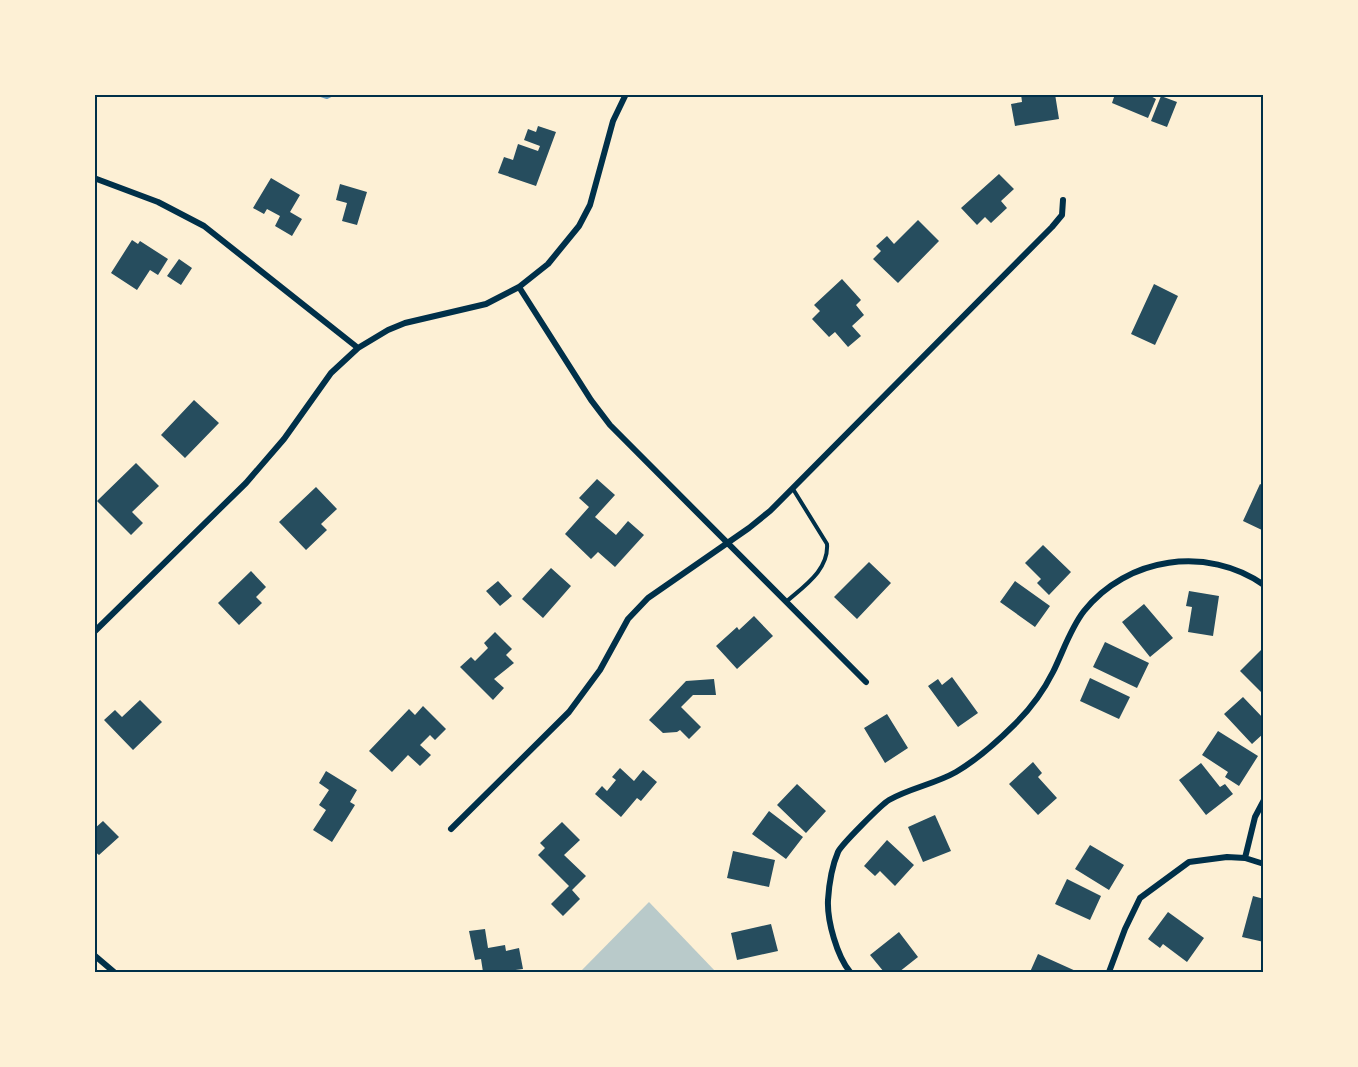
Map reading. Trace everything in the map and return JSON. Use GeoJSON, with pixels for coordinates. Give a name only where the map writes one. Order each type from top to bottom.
{"type":"FeatureCollection","features":[{"type":"Feature","properties":{"kind":"street"},"geometry":{"type":"LineString","coordinates":[[94,632],[246,483],[284,439],[331,373],[358,348],[388,330],[405,323],[486,304],[519,287],[548,264],[579,226],[594,196],[613,121],[626,94]]}},
{"type":"Feature","properties":{"kind":"street"},"geometry":{"type":"LineString","coordinates":[[94,178],[158,202],[204,226],[358,348]]}},
{"type":"Feature","properties":{"kind":"street"},"geometry":{"type":"LineString","coordinates":[[451,829],[569,712],[600,670],[636,608],[770,511],[1052,227],[1062,215],[1063,200]]}},
{"type":"Feature","properties":{"kind":"street"},"geometry":{"type":"LineString","coordinates":[[519,287],[606,420],[866,682]]}},
{"type":"Feature","properties":{"kind":"street"},"geometry":{"type":"LineString","coordinates":[[850,972],[844,965],[827,916],[829,885],[838,850],[888,801],[955,773],[1017,722],[1044,687],[1072,631],[1097,597],[1131,573],[1173,561],[1220,564],[1244,573],[1263,585]]}},
{"type":"Feature","properties":{"kind":"street"},"geometry":{"type":"LineString","coordinates":[[1245,858],[1255,817],[1263,800]]}},
{"type":"Feature","properties":{"kind":"street"},"geometry":{"type":"LineString","coordinates":[[1109,972],[1125,929],[1140,898],[1189,862],[1227,857],[1245,858],[1263,864]]}},
{"type":"Feature","properties":{"kind":"street"},"geometry":{"type":"LineString","coordinates":[[94,955],[114,972]]}},
{"type":"Feature","properties":{"kind":"lane"},"geometry":{"type":"LineString","coordinates":[[786,602],[824,566],[828,554],[827,544],[793,488]]}},
{"type":"Feature","properties":{"kind":"shaded area"},"geometry":{"type":"Polygon","coordinates":[[[649,902],[716,972],[580,972],[649,902]]]}},
{"type":"Feature","properties":{"kind":"building"},"geometry":{"type":"Polygon","coordinates":[[[1021,94],[1055,94],[1059,119],[1015,126],[1011,104],[1022,102],[1021,94]]]}},
{"type":"Feature","properties":{"kind":"building"},"geometry":{"type":"Polygon","coordinates":[[[1115,94],[1147,94],[1156,99],[1148,118],[1112,103],[1115,94]]]}},
{"type":"Feature","properties":{"kind":"building"},"geometry":{"type":"Polygon","coordinates":[[[1161,96],[1177,102],[1167,127],[1151,121],[1161,96]]]}},
{"type":"Feature","properties":{"kind":"building"},"geometry":{"type":"Polygon","coordinates":[[[538,126],[556,132],[536,186],[498,173],[504,157],[513,160],[518,144],[538,151],[540,146],[524,140],[528,129],[536,132],[538,126]]]}},
{"type":"Feature","properties":{"kind":"building"},"geometry":{"type":"Polygon","coordinates":[[[999,174],[1014,189],[1001,201],[1007,208],[991,223],[985,217],[977,225],[961,208],[999,174]]]}},
{"type":"Feature","properties":{"kind":"building"},"geometry":{"type":"Polygon","coordinates":[[[271,178],[300,195],[290,212],[302,219],[292,236],[275,226],[280,216],[267,209],[264,214],[253,208],[271,178]]]}},
{"type":"Feature","properties":{"kind":"building"},"geometry":{"type":"Polygon","coordinates":[[[340,184],[367,192],[357,225],[342,221],[347,203],[336,200],[340,184]]]}},
{"type":"Feature","properties":{"kind":"building"},"geometry":{"type":"Polygon","coordinates":[[[918,220],[939,241],[898,283],[873,259],[881,251],[876,246],[887,236],[894,244],[918,220]]]}},
{"type":"Feature","properties":{"kind":"building"},"geometry":{"type":"Polygon","coordinates":[[[132,240],[138,244],[140,241],[168,259],[158,275],[150,270],[137,290],[111,273],[132,240]]]}},
{"type":"Feature","properties":{"kind":"building"},"geometry":{"type":"Polygon","coordinates":[[[179,259],[192,268],[181,285],[167,276],[179,259]]]}},
{"type":"Feature","properties":{"kind":"building"},"geometry":{"type":"Polygon","coordinates":[[[842,279],[861,300],[856,305],[864,315],[852,326],[861,336],[848,347],[835,332],[829,337],[812,319],[820,311],[814,305],[842,279]]]}},
{"type":"Feature","properties":{"kind":"building"},"geometry":{"type":"Polygon","coordinates":[[[1154,284],[1178,296],[1155,345],[1131,334],[1154,284]]]}},
{"type":"Feature","properties":{"kind":"building"},"geometry":{"type":"Polygon","coordinates":[[[194,400],[219,423],[185,458],[161,435],[194,400]]]}},
{"type":"Feature","properties":{"kind":"building"},"geometry":{"type":"Polygon","coordinates":[[[136,463],[159,486],[132,512],[143,523],[131,535],[97,501],[136,463]]]}},
{"type":"Feature","properties":{"kind":"building"},"geometry":{"type":"Polygon","coordinates":[[[597,479],[615,495],[595,517],[616,535],[628,521],[644,535],[615,567],[598,552],[591,559],[565,534],[589,507],[579,498],[597,479]]]}},
{"type":"Feature","properties":{"kind":"building"},"geometry":{"type":"Polygon","coordinates":[[[1260,484],[1264,486],[1264,531],[1243,521],[1260,484]]]}},
{"type":"Feature","properties":{"kind":"building"},"geometry":{"type":"Polygon","coordinates":[[[316,487],[337,509],[321,524],[327,530],[306,550],[279,522],[316,487]]]}},
{"type":"Feature","properties":{"kind":"building"},"geometry":{"type":"Polygon","coordinates":[[[1043,545],[1071,572],[1049,595],[1037,583],[1041,579],[1025,563],[1043,545]]]}},
{"type":"Feature","properties":{"kind":"building"},"geometry":{"type":"Polygon","coordinates":[[[869,562],[891,583],[857,619],[834,597],[869,562]]]}},
{"type":"Feature","properties":{"kind":"building"},"geometry":{"type":"Polygon","coordinates":[[[551,568],[571,586],[543,618],[522,599],[551,568]]]}},
{"type":"Feature","properties":{"kind":"building"},"geometry":{"type":"Polygon","coordinates":[[[251,571],[266,587],[256,597],[262,603],[239,625],[218,603],[251,571]]]}},
{"type":"Feature","properties":{"kind":"building"},"geometry":{"type":"Polygon","coordinates":[[[498,581],[512,596],[500,606],[486,591],[498,581]]]}},
{"type":"Feature","properties":{"kind":"building"},"geometry":{"type":"Polygon","coordinates":[[[1015,581],[1050,606],[1035,627],[1000,602],[1015,581]]]}},
{"type":"Feature","properties":{"kind":"building"},"geometry":{"type":"Polygon","coordinates":[[[1189,591],[1219,596],[1213,636],[1188,632],[1192,607],[1186,606],[1189,591]]]}},
{"type":"Feature","properties":{"kind":"building"},"geometry":{"type":"Polygon","coordinates":[[[1144,604],[1173,638],[1150,657],[1122,622],[1144,604]]]}},
{"type":"Feature","properties":{"kind":"building"},"geometry":{"type":"Polygon","coordinates":[[[754,616],[773,636],[737,669],[716,646],[737,627],[739,630],[754,616]]]}},
{"type":"Feature","properties":{"kind":"building"},"geometry":{"type":"Polygon","coordinates":[[[495,632],[512,649],[506,655],[514,663],[494,679],[504,688],[493,700],[460,667],[471,657],[475,661],[488,648],[484,643],[495,632]]]}},
{"type":"Feature","properties":{"kind":"building"},"geometry":{"type":"Polygon","coordinates":[[[1105,642],[1149,663],[1137,688],[1093,667],[1105,642]]]}},
{"type":"Feature","properties":{"kind":"building"},"geometry":{"type":"Polygon","coordinates":[[[1264,647],[1264,689],[1261,692],[1240,671],[1264,647]]]}},
{"type":"Feature","properties":{"kind":"building"},"geometry":{"type":"Polygon","coordinates":[[[952,677],[978,713],[958,727],[928,686],[938,679],[942,685],[952,677]]]}},
{"type":"Feature","properties":{"kind":"building"},"geometry":{"type":"Polygon","coordinates":[[[1090,678],[1130,697],[1119,719],[1080,701],[1090,678]]]}},
{"type":"Feature","properties":{"kind":"building"},"geometry":{"type":"Polygon","coordinates":[[[714,679],[716,695],[693,695],[681,707],[701,727],[689,739],[680,730],[663,733],[649,720],[686,681],[714,679]]]}},
{"type":"Feature","properties":{"kind":"building"},"geometry":{"type":"Polygon","coordinates":[[[1243,697],[1264,719],[1264,733],[1252,744],[1224,714],[1243,697]]]}},
{"type":"Feature","properties":{"kind":"building"},"geometry":{"type":"Polygon","coordinates":[[[140,700],[162,722],[133,750],[104,720],[115,710],[122,717],[140,700]]]}},
{"type":"Feature","properties":{"kind":"building"},"geometry":{"type":"Polygon","coordinates":[[[423,706],[446,729],[435,740],[430,735],[420,745],[431,755],[420,766],[408,755],[392,772],[369,751],[409,709],[415,715],[423,706]]]}},
{"type":"Feature","properties":{"kind":"building"},"geometry":{"type":"Polygon","coordinates":[[[887,714],[908,748],[885,763],[864,728],[887,714]]]}},
{"type":"Feature","properties":{"kind":"building"},"geometry":{"type":"Polygon","coordinates":[[[1218,731],[1258,756],[1239,786],[1225,777],[1228,772],[1202,755],[1218,731]]]}},
{"type":"Feature","properties":{"kind":"building"},"geometry":{"type":"Polygon","coordinates":[[[1033,762],[1042,773],[1038,777],[1057,798],[1038,815],[1009,784],[1033,762]]]}},
{"type":"Feature","properties":{"kind":"building"},"geometry":{"type":"Polygon","coordinates":[[[1201,763],[1220,787],[1225,784],[1233,794],[1206,815],[1179,780],[1201,763]]]}},
{"type":"Feature","properties":{"kind":"building"},"geometry":{"type":"Polygon","coordinates":[[[620,768],[634,781],[643,770],[657,782],[641,801],[637,798],[621,817],[595,794],[602,786],[607,791],[616,780],[612,777],[620,768]]]}},
{"type":"Feature","properties":{"kind":"building"},"geometry":{"type":"Polygon","coordinates":[[[326,771],[357,790],[350,802],[355,805],[332,842],[313,830],[326,810],[319,805],[329,790],[319,783],[326,771]]]}},
{"type":"Feature","properties":{"kind":"building"},"geometry":{"type":"Polygon","coordinates":[[[797,784],[826,811],[806,833],[777,805],[797,784]]]}},
{"type":"Feature","properties":{"kind":"building"},"geometry":{"type":"Polygon","coordinates":[[[769,811],[803,837],[786,859],[752,834],[769,811]]]}},
{"type":"Feature","properties":{"kind":"building"},"geometry":{"type":"Polygon","coordinates":[[[935,815],[951,851],[923,862],[908,827],[935,815]]]}},
{"type":"Feature","properties":{"kind":"building"},"geometry":{"type":"Polygon","coordinates":[[[103,821],[119,837],[99,855],[94,851],[94,829],[103,821]]]}},
{"type":"Feature","properties":{"kind":"building"},"geometry":{"type":"Polygon","coordinates":[[[562,822],[580,840],[564,855],[586,876],[572,890],[580,899],[563,916],[551,904],[569,886],[538,855],[545,848],[540,843],[562,822]]]}},
{"type":"Feature","properties":{"kind":"building"},"geometry":{"type":"Polygon","coordinates":[[[887,840],[914,865],[895,886],[880,871],[875,876],[864,866],[887,840]]]}},
{"type":"Feature","properties":{"kind":"building"},"geometry":{"type":"Polygon","coordinates":[[[1090,845],[1124,865],[1109,890],[1075,869],[1090,845]]]}},
{"type":"Feature","properties":{"kind":"building"},"geometry":{"type":"Polygon","coordinates":[[[733,851],[775,860],[769,887],[727,878],[733,851]]]}},
{"type":"Feature","properties":{"kind":"building"},"geometry":{"type":"Polygon","coordinates":[[[1067,879],[1101,896],[1090,920],[1055,904],[1067,879]]]}},
{"type":"Feature","properties":{"kind":"building"},"geometry":{"type":"Polygon","coordinates":[[[1253,896],[1264,899],[1264,942],[1242,937],[1253,896]]]}},
{"type":"Feature","properties":{"kind":"building"},"geometry":{"type":"Polygon","coordinates":[[[1168,912],[1204,938],[1187,962],[1163,944],[1160,948],[1148,939],[1168,912]]]}},
{"type":"Feature","properties":{"kind":"building"},"geometry":{"type":"Polygon","coordinates":[[[771,924],[778,951],[737,960],[731,933],[771,924]]]}},
{"type":"Feature","properties":{"kind":"building"},"geometry":{"type":"Polygon","coordinates":[[[485,929],[488,948],[505,945],[506,951],[519,948],[523,969],[483,972],[481,959],[475,960],[469,931],[485,929]]]}},
{"type":"Feature","properties":{"kind":"building"},"geometry":{"type":"Polygon","coordinates":[[[899,932],[918,957],[899,972],[884,972],[870,955],[899,932]]]}},
{"type":"Feature","properties":{"kind":"building"},"geometry":{"type":"Polygon","coordinates":[[[1038,954],[1078,972],[1030,972],[1038,954]]]}},
{"type":"Feature","properties":{"kind":"waterway"},"geometry":{"type":"LineString","coordinates":[[318,94],[327,97],[333,94]]}}]}
